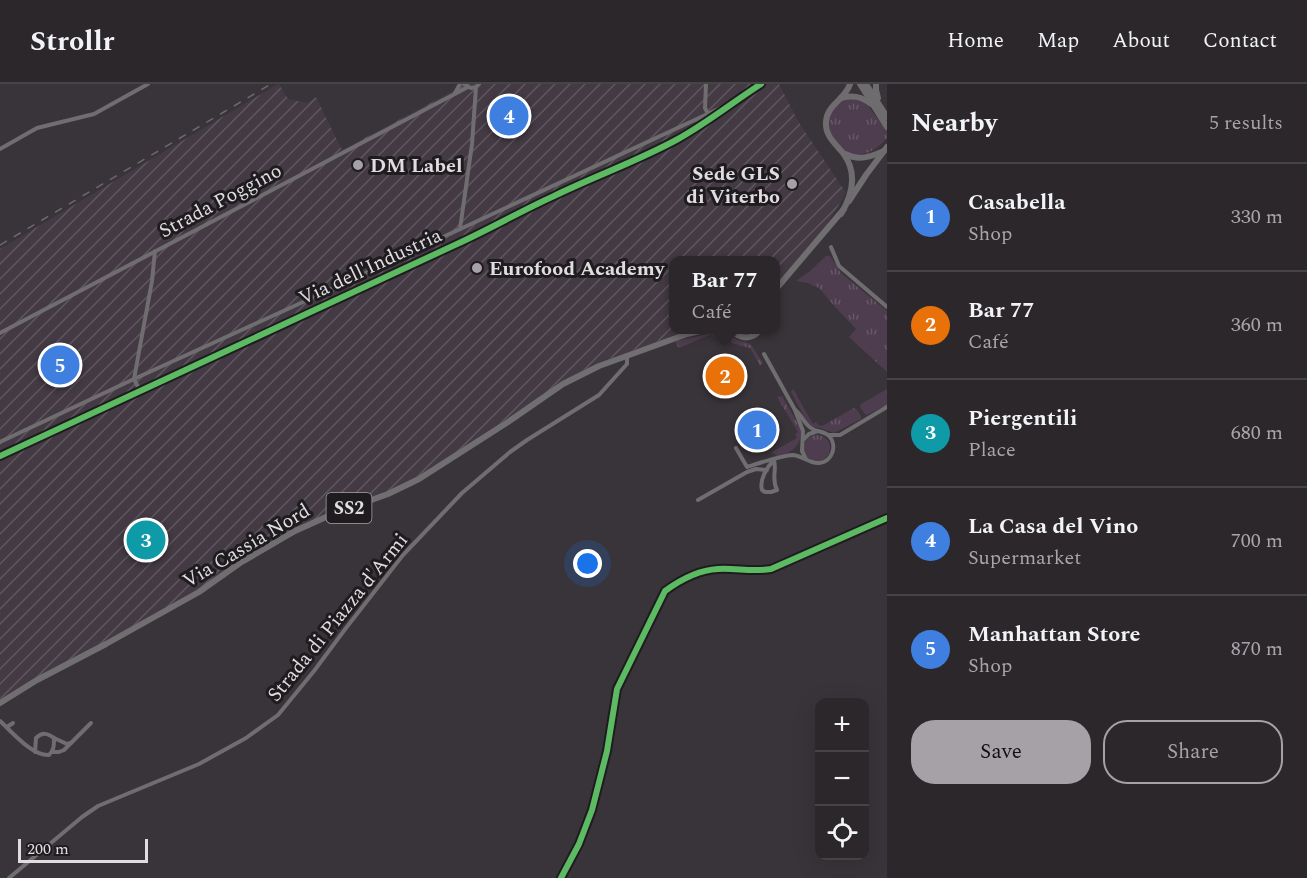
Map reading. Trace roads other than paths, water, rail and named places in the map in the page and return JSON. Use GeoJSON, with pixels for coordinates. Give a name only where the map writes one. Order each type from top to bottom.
{"type":"FeatureCollection","features":[{"type":"Feature","properties":{"kind":"highway"},"geometry":{"type":"LineString","coordinates":[[841,214],[849,198],[853,181],[849,164],[829,137],[825,126],[829,110],[846,92],[850,84]]}},
{"type":"Feature","properties":{"kind":"highway"},"geometry":{"type":"LineString","coordinates":[[860,84],[874,108]]}},
{"type":"Feature","properties":{"kind":"highway"},"geometry":{"type":"LineString","coordinates":[[866,84],[885,120]]}},
{"type":"Feature","properties":{"kind":"highway"},"geometry":{"type":"LineString","coordinates":[[876,84],[885,120]]}},
{"type":"Feature","properties":{"kind":"highway"},"geometry":{"type":"LineString","coordinates":[[840,99],[848,96],[866,100],[885,120]]}},
{"type":"Feature","properties":{"kind":"highway"},"geometry":{"type":"LineString","coordinates":[[842,152],[851,157],[862,158],[886,149]]}},
{"type":"Feature","properties":{"kind":"main road"},"geometry":{"type":"LineString","coordinates":[[780,284],[841,214],[886,149]]}},
{"type":"Feature","properties":{"kind":"main road","name":"Via Cassia Nord"},"geometry":{"type":"LineString","coordinates":[[0,703],[37,680],[199,592],[240,563],[295,531],[334,513],[388,494],[419,479],[563,384],[599,366],[687,334]]}},
{"type":"Feature","properties":{"kind":"main road"},"geometry":{"type":"LineString","coordinates":[[738,334],[743,338],[756,334]]}},
{"type":"Feature","properties":{"kind":"street"},"geometry":{"type":"LineString","coordinates":[[0,149],[37,128],[94,114],[148,84]]}},
{"type":"Feature","properties":{"kind":"street"},"geometry":{"type":"LineString","coordinates":[[706,84],[705,108],[710,117]]}},
{"type":"Feature","properties":{"kind":"street","name":"Via dell'Industria"},"geometry":{"type":"LineString","coordinates":[[0,456],[468,239],[554,195],[677,139],[761,84]]}},
{"type":"Feature","properties":{"kind":"street"},"geometry":{"type":"LineString","coordinates":[[455,93],[470,86],[474,100],[475,119],[460,228]]}},
{"type":"Feature","properties":{"kind":"street","name":"Strada Poggino"},"geometry":{"type":"LineString","coordinates":[[0,333],[470,86]]}},
{"type":"Feature","properties":{"kind":"street","name":"Via dell'Industria"},"geometry":{"type":"LineString","coordinates":[[0,442],[460,228],[710,117]]}},
{"type":"Feature","properties":{"kind":"street"},"geometry":{"type":"LineString","coordinates":[[831,247],[839,266],[887,307]]}},
{"type":"Feature","properties":{"kind":"street"},"geometry":{"type":"LineString","coordinates":[[140,391],[134,378],[155,251]]}},
{"type":"Feature","properties":{"kind":"street"},"geometry":{"type":"LineString","coordinates":[[764,354],[795,410],[803,431],[802,451],[807,459]]}},
{"type":"Feature","properties":{"kind":"street","name":"Strada di Piazza d'Armi"},"geometry":{"type":"LineString","coordinates":[[9,878],[82,816],[98,806],[199,764],[246,738],[278,715],[314,672],[403,555],[494,466],[527,440],[599,395],[627,364],[627,356]]}},
{"type":"Feature","properties":{"kind":"street"},"geometry":{"type":"LineString","coordinates":[[736,447],[747,467],[790,455],[815,463],[824,462],[831,456],[840,435],[887,407]]}},
{"type":"Feature","properties":{"kind":"street"},"geometry":{"type":"LineString","coordinates":[[795,410],[809,428],[827,434],[840,435]]}},
{"type":"Feature","properties":{"kind":"street"},"geometry":{"type":"LineString","coordinates":[[790,455],[809,434],[818,431]]}},
{"type":"Feature","properties":{"kind":"street"},"geometry":{"type":"LineString","coordinates":[[827,434],[831,438],[833,447]]}},
{"type":"Feature","properties":{"kind":"street"},"geometry":{"type":"LineString","coordinates":[[774,460],[773,480],[777,490],[765,492],[760,487],[774,460]]}},
{"type":"Feature","properties":{"kind":"street"},"geometry":{"type":"LineString","coordinates":[[698,500],[747,472],[756,469],[767,470]]}},
{"type":"Feature","properties":{"kind":"street"},"geometry":{"type":"LineString","coordinates":[[0,721],[17,738],[43,756],[64,750],[91,723]]}},
{"type":"Feature","properties":{"kind":"street"},"geometry":{"type":"LineString","coordinates":[[7,727],[13,723]]}},
{"type":"Feature","properties":{"kind":"street"},"geometry":{"type":"LineString","coordinates":[[35,752],[36,738],[40,734],[45,733],[67,744],[71,743]]}},
{"type":"Feature","properties":{"kind":"street"},"geometry":{"type":"LineString","coordinates":[[52,752],[54,738]]}},
{"type":"Feature","properties":{"kind":"railway"},"geometry":{"type":"LineString","coordinates":[[0,245],[271,84]]}},
{"type":"Feature","properties":{"kind":"place","name":"La Casa del Vino"},"geometry":{"type":"Point","coordinates":[509,116]}},
{"type":"Feature","properties":{"kind":"place","name":"DM Label"},"geometry":{"type":"Point","coordinates":[358,165]}},
{"type":"Feature","properties":{"kind":"place","name":"Sede GLS di Viterbo"},"geometry":{"type":"Point","coordinates":[792,184]}},
{"type":"Feature","properties":{"kind":"place","name":"Eurofood Academy"},"geometry":{"type":"Point","coordinates":[477,268]}},
{"type":"Feature","properties":{"kind":"place","name":"Manhattan Store"},"geometry":{"type":"Point","coordinates":[60,365]}},
{"type":"Feature","properties":{"kind":"place","name":"Bar 77"},"geometry":{"type":"Point","coordinates":[725,376]}},
{"type":"Feature","properties":{"kind":"place","name":"Casabella"},"geometry":{"type":"Point","coordinates":[757,430]}},
{"type":"Feature","properties":{"kind":"place","name":"Piergentili"},"geometry":{"type":"Point","coordinates":[146,540]}}]}
